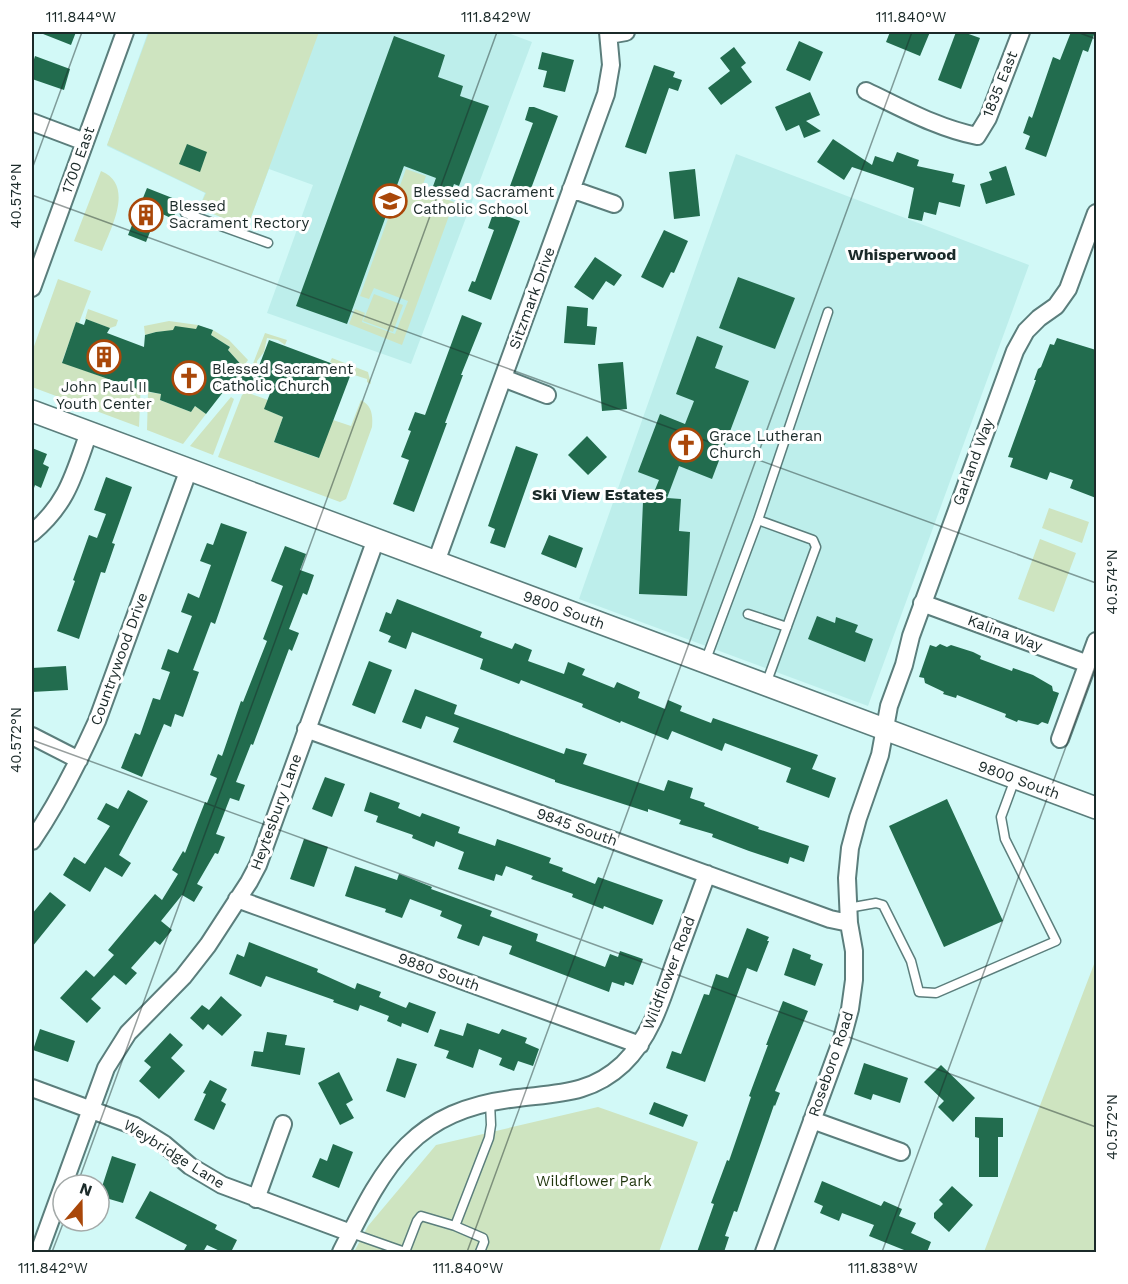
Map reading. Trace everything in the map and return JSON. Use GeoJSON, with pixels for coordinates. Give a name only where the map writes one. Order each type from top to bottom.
{"type":"FeatureCollection","features":[{"type":"Feature","properties":{"kind":"street","name":"1700 East"},"geometry":{"type":"LineString","coordinates":[[32,288],[125,32]]}},
{"type":"Feature","properties":{"kind":"street"},"geometry":{"type":"LineString","coordinates":[[608,33],[626,32]]}},
{"type":"Feature","properties":{"kind":"street","name":"1835 East"},"geometry":{"type":"LineString","coordinates":[[866,91],[938,125],[976,136],[988,118],[1021,32]]}},
{"type":"Feature","properties":{"kind":"street","name":"Sitzmark Drive"},"geometry":{"type":"LineString","coordinates":[[436,562],[606,94],[611,65],[608,33]]}},
{"type":"Feature","properties":{"kind":"street"},"geometry":{"type":"LineString","coordinates":[[32,122],[85,142]]}},
{"type":"Feature","properties":{"kind":"street"},"geometry":{"type":"LineString","coordinates":[[572,189],[614,204]]}},
{"type":"Feature","properties":{"kind":"street","name":"Garland Way"},"geometry":{"type":"LineString","coordinates":[[885,730],[889,706],[922,603],[1015,351],[1026,331],[1056,306],[1068,290],[1096,213]]}},
{"type":"Feature","properties":{"kind":"street"},"geometry":{"type":"LineString","coordinates":[[503,378],[547,394]]}},
{"type":"Feature","properties":{"kind":"street","name":"9800 South"},"geometry":{"type":"LineString","coordinates":[[32,411],[1096,808]]}},
{"type":"Feature","properties":{"kind":"street"},"geometry":{"type":"LineString","coordinates":[[32,533],[59,507],[89,432]]}},
{"type":"Feature","properties":{"kind":"street","name":"Countrywood Drive"},"geometry":{"type":"LineString","coordinates":[[32,841],[80,760],[97,721],[189,470]]}},
{"type":"Feature","properties":{"kind":"street","name":"Heytesbury Lane"},"geometry":{"type":"LineString","coordinates":[[39,1252],[106,1068],[128,1033],[183,976],[208,945],[258,865],[376,539]]}},
{"type":"Feature","properties":{"kind":"street","name":"Kalina Way"},"geometry":{"type":"LineString","coordinates":[[922,603],[1088,664]]}},
{"type":"Feature","properties":{"kind":"street"},"geometry":{"type":"LineString","coordinates":[[1060,739],[1096,641]]}},
{"type":"Feature","properties":{"kind":"street","name":"9845 South"},"geometry":{"type":"LineString","coordinates":[[306,729],[830,919],[848,915]]}},
{"type":"Feature","properties":{"kind":"street","name":"Roseboro Road"},"geometry":{"type":"LineString","coordinates":[[764,1252],[842,1039],[850,1009],[854,961],[848,915],[847,878],[850,848],[880,755],[885,730]]}},
{"type":"Feature","properties":{"kind":"street"},"geometry":{"type":"LineString","coordinates":[[32,736],[80,760]]}},
{"type":"Feature","properties":{"kind":"street","name":"Wildflower Road"},"geometry":{"type":"LineString","coordinates":[[342,1252],[377,1184],[398,1153],[425,1129],[456,1112],[490,1102],[576,1091],[603,1080],[623,1064],[640,1045],[656,1016],[707,874]]}},
{"type":"Feature","properties":{"kind":"street","name":"9880 South"},"geometry":{"type":"LineString","coordinates":[[237,899],[640,1045]]}},
{"type":"Feature","properties":{"kind":"street","name":"Weybridge Lane"},"geometry":{"type":"LineString","coordinates":[[32,1088],[135,1126],[164,1144],[190,1166],[222,1185],[351,1233]]}},
{"type":"Feature","properties":{"kind":"street"},"geometry":{"type":"LineString","coordinates":[[812,1120],[901,1152]]}},
{"type":"Feature","properties":{"kind":"street"},"geometry":{"type":"LineString","coordinates":[[255,1198],[283,1124]]}},
{"type":"Feature","properties":{"kind":"lane"},"geometry":{"type":"LineString","coordinates":[[185,213],[268,243]]}},
{"type":"Feature","properties":{"kind":"lane"},"geometry":{"type":"LineString","coordinates":[[705,662],[758,519],[828,312]]}},
{"type":"Feature","properties":{"kind":"lane"},"geometry":{"type":"LineString","coordinates":[[758,519],[813,540],[816,548],[766,685]]}},
{"type":"Feature","properties":{"kind":"lane"},"geometry":{"type":"LineString","coordinates":[[748,614],[787,627]]}},
{"type":"Feature","properties":{"kind":"lane"},"geometry":{"type":"LineString","coordinates":[[848,915],[876,903],[883,905],[910,961],[919,992],[936,993],[1056,941],[1005,839],[1001,817],[1016,778]]}},
{"type":"Feature","properties":{"kind":"lane"},"geometry":{"type":"LineString","coordinates":[[455,1226],[489,1138],[490,1102]]}},
{"type":"Feature","properties":{"kind":"lane"},"geometry":{"type":"LineString","coordinates":[[351,1233],[405,1252],[417,1221],[422,1216],[483,1238],[484,1242],[480,1252]]}},
{"type":"Feature","properties":{"kind":"shaded area","name":"Blessed Sacrament Catholic School"},"geometry":{"type":"Polygon","coordinates":[[[148,32],[505,32],[532,42],[411,364],[267,313],[313,185],[269,169],[247,228],[199,208],[205,193],[107,146],[148,32]]]}},
{"type":"Feature","properties":{"kind":"shaded area"},"geometry":{"type":"Polygon","coordinates":[[[736,154],[1029,265],[868,706],[579,599],[736,154]]]}},
{"type":"Feature","properties":{"kind":"green space"},"geometry":{"type":"Polygon","coordinates":[[[149,32],[319,32],[247,228],[199,208],[206,193],[107,145],[149,32]]]}},
{"type":"Feature","properties":{"kind":"green space"},"geometry":{"type":"Polygon","coordinates":[[[406,169],[426,176],[421,190],[454,202],[402,345],[349,324],[355,309],[365,313],[362,322],[395,334],[408,301],[374,288],[369,299],[360,296],[406,169]]]}},
{"type":"Feature","properties":{"kind":"green space"},"geometry":{"type":"Polygon","coordinates":[[[101,171],[117,186],[119,196],[115,219],[102,251],[74,241],[101,171]]]}},
{"type":"Feature","properties":{"kind":"green space"},"geometry":{"type":"Polygon","coordinates":[[[58,279],[91,291],[62,362],[132,388],[141,381],[139,427],[32,387],[32,352],[58,279]]]}},
{"type":"Feature","properties":{"kind":"green space"},"geometry":{"type":"Polygon","coordinates":[[[374,294],[403,305],[393,332],[363,321],[374,294]]]}},
{"type":"Feature","properties":{"kind":"green space"},"geometry":{"type":"Polygon","coordinates":[[[88,309],[118,320],[116,326],[110,328],[85,319],[88,309]]]}},
{"type":"Feature","properties":{"kind":"green space"},"geometry":{"type":"Polygon","coordinates":[[[169,321],[198,325],[196,329],[145,335],[144,326],[169,321]]]}},
{"type":"Feature","properties":{"kind":"green space"},"geometry":{"type":"Polygon","coordinates":[[[213,330],[229,340],[248,360],[243,367],[228,350],[230,347],[211,335],[213,330]]]}},
{"type":"Feature","properties":{"kind":"green space"},"geometry":{"type":"Polygon","coordinates":[[[265,333],[287,340],[285,345],[278,340],[267,338],[264,352],[257,361],[257,370],[251,385],[247,379],[265,333]]]}},
{"type":"Feature","properties":{"kind":"green space"},"geometry":{"type":"Polygon","coordinates":[[[332,358],[368,372],[371,384],[367,382],[367,379],[351,374],[351,371],[330,362],[332,358]]]}},
{"type":"Feature","properties":{"kind":"green space"},"geometry":{"type":"Polygon","coordinates":[[[148,392],[161,394],[160,400],[191,412],[195,406],[206,414],[183,444],[147,430],[148,392]]]}},
{"type":"Feature","properties":{"kind":"green space"},"geometry":{"type":"Polygon","coordinates":[[[246,392],[268,400],[265,409],[283,417],[274,442],[318,458],[333,420],[351,426],[361,400],[368,405],[372,415],[372,427],[346,499],[340,502],[218,457],[242,395],[246,392]]]}},
{"type":"Feature","properties":{"kind":"green space"},"geometry":{"type":"Polygon","coordinates":[[[231,397],[234,399],[213,455],[190,446],[231,397]]]}},
{"type":"Feature","properties":{"kind":"green space"},"geometry":{"type":"Polygon","coordinates":[[[1049,508],[1089,522],[1082,543],[1042,528],[1049,508]]]}},
{"type":"Feature","properties":{"kind":"green space"},"geometry":{"type":"Polygon","coordinates":[[[1040,539],[1076,553],[1054,612],[1018,599],[1040,539]]]}},
{"type":"Feature","properties":{"kind":"green space"},"geometry":{"type":"Polygon","coordinates":[[[1096,959],[1096,1252],[984,1252],[1096,959]]]}},
{"type":"Feature","properties":{"kind":"green space","name":"Wildflower Park"},"geometry":{"type":"Polygon","coordinates":[[[598,1107],[698,1142],[659,1252],[354,1252],[368,1226],[436,1145],[598,1107]]]}},
{"type":"Feature","properties":{"kind":"building"},"geometry":{"type":"Polygon","coordinates":[[[38,32],[76,32],[71,45],[38,32]]]}},
{"type":"Feature","properties":{"kind":"building"},"geometry":{"type":"Polygon","coordinates":[[[890,32],[930,32],[920,56],[886,42],[890,32]]]}},
{"type":"Feature","properties":{"kind":"building"},"geometry":{"type":"Polygon","coordinates":[[[956,32],[980,38],[961,89],[938,80],[956,32]]]}},
{"type":"Feature","properties":{"kind":"building"},"geometry":{"type":"Polygon","coordinates":[[[1071,32],[1095,32],[1088,52],[1083,50],[1046,157],[1025,149],[1030,136],[1023,133],[1029,116],[1032,118],[1053,57],[1060,60],[1071,32]]]}},
{"type":"Feature","properties":{"kind":"building"},"geometry":{"type":"Polygon","coordinates":[[[394,36],[445,55],[438,77],[463,86],[460,96],[489,106],[459,186],[454,184],[450,195],[432,189],[436,178],[404,166],[347,324],[296,306],[394,36]]]}},
{"type":"Feature","properties":{"kind":"building"},"geometry":{"type":"Polygon","coordinates":[[[799,41],[823,52],[810,81],[786,70],[799,41]]]}},
{"type":"Feature","properties":{"kind":"building"},"geometry":{"type":"Polygon","coordinates":[[[734,47],[746,63],[741,67],[752,82],[721,105],[708,88],[730,71],[720,58],[734,47]]]}},
{"type":"Feature","properties":{"kind":"building"},"geometry":{"type":"Polygon","coordinates":[[[542,52],[574,60],[565,92],[543,87],[547,71],[538,69],[542,52]]]}},
{"type":"Feature","properties":{"kind":"building"},"geometry":{"type":"Polygon","coordinates":[[[35,56],[70,69],[64,90],[32,79],[35,56]]]}},
{"type":"Feature","properties":{"kind":"building"},"geometry":{"type":"Polygon","coordinates":[[[654,65],[675,72],[673,77],[682,80],[678,91],[669,88],[646,154],[625,147],[654,65]]]}},
{"type":"Feature","properties":{"kind":"building"},"geometry":{"type":"Polygon","coordinates":[[[810,92],[820,115],[806,121],[821,131],[804,138],[799,125],[786,131],[775,107],[810,92]]]}},
{"type":"Feature","properties":{"kind":"building"},"geometry":{"type":"Polygon","coordinates":[[[529,107],[558,116],[529,194],[510,186],[533,123],[525,120],[529,107]]]}},
{"type":"Feature","properties":{"kind":"building"},"geometry":{"type":"Polygon","coordinates":[[[833,139],[872,165],[875,156],[893,162],[897,152],[919,160],[917,166],[954,174],[952,182],[965,185],[960,207],[939,202],[936,215],[924,212],[922,221],[908,218],[914,188],[852,167],[844,180],[817,162],[833,139]]]}},
{"type":"Feature","properties":{"kind":"building"},"geometry":{"type":"Polygon","coordinates":[[[187,144],[207,152],[200,172],[179,164],[187,144]]]}},
{"type":"Feature","properties":{"kind":"building"},"geometry":{"type":"Polygon","coordinates":[[[1006,166],[1015,195],[986,204],[980,184],[992,180],[989,172],[1006,166]]]}},
{"type":"Feature","properties":{"kind":"building"},"geometry":{"type":"Polygon","coordinates":[[[695,169],[700,216],[674,219],[669,172],[695,169]]]}},
{"type":"Feature","properties":{"kind":"building","name":"Blessed Sacrament Rectory"},"geometry":{"type":"Polygon","coordinates":[[[147,188],[180,201],[173,219],[158,212],[146,242],[128,235],[147,188]]]}},
{"type":"Feature","properties":{"kind":"building"},"geometry":{"type":"Polygon","coordinates":[[[494,211],[520,221],[491,300],[468,291],[472,281],[475,282],[494,230],[488,228],[494,211]]]}},
{"type":"Feature","properties":{"kind":"building"},"geometry":{"type":"Polygon","coordinates":[[[664,230],[688,241],[674,273],[671,272],[663,288],[641,277],[664,230]]]}},
{"type":"Feature","properties":{"kind":"building"},"geometry":{"type":"Polygon","coordinates":[[[595,257],[622,275],[614,286],[606,281],[593,300],[574,287],[595,257]]]}},
{"type":"Feature","properties":{"kind":"building"},"geometry":{"type":"Polygon","coordinates":[[[738,277],[795,298],[775,349],[719,328],[738,277]]]}},
{"type":"Feature","properties":{"kind":"building"},"geometry":{"type":"Polygon","coordinates":[[[567,306],[588,308],[587,326],[597,327],[595,345],[564,343],[567,306]]]}},
{"type":"Feature","properties":{"kind":"building"},"geometry":{"type":"Polygon","coordinates":[[[462,315],[482,323],[461,375],[463,375],[445,423],[447,423],[414,512],[393,504],[409,460],[401,457],[411,431],[408,430],[415,412],[425,415],[462,315]]]}},
{"type":"Feature","properties":{"kind":"building"},"geometry":{"type":"Polygon","coordinates":[[[86,319],[110,328],[107,333],[144,347],[145,335],[173,330],[175,326],[196,329],[198,325],[213,330],[211,335],[230,347],[228,350],[254,379],[269,340],[352,371],[319,458],[274,442],[283,417],[264,409],[271,391],[234,378],[206,414],[195,406],[191,412],[160,400],[161,394],[140,390],[62,363],[76,322],[84,325],[86,319]]]}},
{"type":"Feature","properties":{"kind":"building","name":"Grace Lutheran Church"},"geometry":{"type":"Polygon","coordinates":[[[697,336],[723,346],[715,368],[749,381],[712,479],[679,466],[667,498],[681,499],[679,531],[690,532],[687,596],[639,594],[643,502],[650,502],[659,480],[638,472],[660,414],[685,424],[694,401],[676,394],[697,336]]]}},
{"type":"Feature","properties":{"kind":"building"},"geometry":{"type":"Polygon","coordinates":[[[1057,338],[1096,350],[1096,498],[1070,488],[1073,480],[1050,472],[1047,480],[1010,467],[1013,458],[1008,457],[1038,369],[1041,367],[1050,344],[1054,345],[1057,338]]]}},
{"type":"Feature","properties":{"kind":"building"},"geometry":{"type":"Polygon","coordinates":[[[623,362],[627,409],[602,411],[598,364],[623,362]]]}},
{"type":"Feature","properties":{"kind":"building"},"geometry":{"type":"Polygon","coordinates":[[[587,436],[607,457],[588,475],[568,455],[587,436]]]}},
{"type":"Feature","properties":{"kind":"building"},"geometry":{"type":"Polygon","coordinates":[[[516,446],[538,454],[505,548],[490,543],[495,529],[488,526],[516,446]]]}},
{"type":"Feature","properties":{"kind":"building"},"geometry":{"type":"Polygon","coordinates":[[[32,448],[47,454],[43,464],[49,467],[41,488],[35,485],[33,491],[32,448]]]}},
{"type":"Feature","properties":{"kind":"building"},"geometry":{"type":"Polygon","coordinates":[[[106,477],[132,487],[112,543],[115,544],[105,573],[101,572],[79,639],[57,631],[89,535],[97,538],[106,514],[94,510],[106,477]]]}},
{"type":"Feature","properties":{"kind":"building"},"geometry":{"type":"Polygon","coordinates":[[[221,523],[247,532],[215,624],[211,622],[193,670],[199,672],[183,717],[175,714],[171,727],[164,724],[142,777],[121,768],[135,733],[140,735],[153,698],[160,700],[170,672],[161,669],[168,649],[178,653],[192,616],[181,612],[188,593],[199,598],[211,565],[200,561],[207,543],[213,545],[221,523]]]}},
{"type":"Feature","properties":{"kind":"building"},"geometry":{"type":"Polygon","coordinates":[[[549,535],[583,548],[576,568],[541,554],[549,535]]]}},
{"type":"Feature","properties":{"kind":"building"},"geometry":{"type":"Polygon","coordinates":[[[285,546],[306,554],[300,570],[314,575],[307,595],[303,593],[289,629],[299,633],[292,651],[289,649],[253,745],[251,744],[236,782],[245,785],[239,801],[230,798],[216,834],[225,837],[218,854],[215,853],[197,884],[203,887],[194,902],[182,895],[161,921],[172,930],[160,945],[155,941],[131,968],[137,973],[126,985],[114,975],[91,999],[101,1008],[87,1023],[60,998],[86,970],[94,977],[114,955],[108,950],[155,894],[162,900],[178,874],[172,870],[183,851],[185,853],[205,802],[207,803],[217,778],[210,775],[218,754],[222,756],[241,701],[243,702],[267,641],[263,639],[283,586],[271,581],[285,546]]]}},
{"type":"Feature","properties":{"kind":"building"},"geometry":{"type":"Polygon","coordinates":[[[397,599],[482,632],[480,637],[512,649],[515,643],[532,650],[528,661],[564,674],[568,662],[585,669],[582,675],[614,688],[617,682],[640,692],[638,698],[665,709],[668,700],[682,706],[680,711],[711,723],[713,718],[818,755],[812,769],[836,778],[829,798],[786,782],[791,768],[725,743],[722,751],[672,731],[668,740],[621,721],[620,723],[582,707],[583,704],[521,680],[519,684],[480,669],[483,659],[412,632],[406,649],[388,642],[391,636],[379,631],[386,612],[391,614],[397,599]]]}},
{"type":"Feature","properties":{"kind":"building"},"geometry":{"type":"Polygon","coordinates":[[[817,616],[835,623],[836,617],[858,625],[855,632],[873,639],[865,662],[808,639],[817,616]]]}},
{"type":"Feature","properties":{"kind":"building"},"geometry":{"type":"Polygon","coordinates":[[[940,644],[973,652],[981,656],[980,659],[1012,671],[1013,668],[1033,675],[1052,686],[1053,691],[1059,693],[1048,724],[1042,722],[1038,725],[1018,720],[1017,722],[1005,717],[1006,714],[957,695],[956,698],[943,694],[944,692],[925,683],[924,678],[919,677],[930,645],[936,647],[940,644]]]}},
{"type":"Feature","properties":{"kind":"building"},"geometry":{"type":"Polygon","coordinates":[[[369,661],[392,670],[375,714],[352,705],[369,661]]]}},
{"type":"Feature","properties":{"kind":"building"},"geometry":{"type":"Polygon","coordinates":[[[66,666],[68,690],[32,692],[32,668],[66,666]]]}},
{"type":"Feature","properties":{"kind":"building"},"geometry":{"type":"Polygon","coordinates":[[[415,689],[457,705],[454,714],[564,754],[566,748],[587,754],[583,764],[664,791],[668,780],[693,788],[690,798],[705,803],[704,806],[759,827],[758,829],[809,846],[804,862],[790,857],[788,864],[712,837],[713,834],[679,824],[681,820],[648,809],[648,812],[555,782],[555,780],[453,742],[459,728],[426,716],[421,729],[402,722],[415,689]]]}},
{"type":"Feature","properties":{"kind":"building"},"geometry":{"type":"Polygon","coordinates":[[[325,777],[345,784],[332,817],[312,809],[325,777]]]}},
{"type":"Feature","properties":{"kind":"building"},"geometry":{"type":"Polygon","coordinates":[[[128,790],[148,801],[119,855],[131,863],[122,877],[105,867],[90,892],[63,875],[74,857],[85,864],[110,826],[97,819],[106,803],[118,809],[128,790]]]}},
{"type":"Feature","properties":{"kind":"building"},"geometry":{"type":"Polygon","coordinates":[[[370,792],[400,803],[398,808],[420,817],[422,813],[460,827],[458,833],[495,846],[497,839],[551,858],[549,863],[563,868],[562,871],[595,884],[598,877],[663,900],[653,925],[604,906],[603,909],[572,897],[573,894],[531,879],[533,876],[506,866],[502,876],[496,874],[494,881],[458,869],[464,852],[436,841],[434,847],[412,838],[413,835],[376,822],[378,816],[364,811],[370,792]]]}},
{"type":"Feature","properties":{"kind":"building"},"geometry":{"type":"Polygon","coordinates":[[[947,799],[1003,921],[944,947],[889,826],[947,799]]]}},
{"type":"Feature","properties":{"kind":"building"},"geometry":{"type":"Polygon","coordinates":[[[304,839],[328,847],[314,887],[290,879],[304,839]]]}},
{"type":"Feature","properties":{"kind":"building"},"geometry":{"type":"Polygon","coordinates":[[[355,866],[397,880],[399,874],[432,887],[431,889],[492,911],[490,916],[538,934],[536,941],[605,967],[610,954],[618,957],[620,951],[643,959],[633,985],[625,982],[624,986],[612,982],[609,992],[509,954],[512,946],[483,936],[479,946],[457,938],[462,925],[440,916],[442,911],[410,899],[402,918],[385,912],[386,909],[345,896],[355,866]]]}},
{"type":"Feature","properties":{"kind":"building"},"geometry":{"type":"Polygon","coordinates":[[[50,892],[66,905],[32,947],[32,914],[50,892]]]}},
{"type":"Feature","properties":{"kind":"building"},"geometry":{"type":"Polygon","coordinates":[[[747,928],[769,937],[767,941],[769,941],[757,972],[747,968],[705,1082],[666,1068],[672,1051],[681,1054],[704,994],[709,995],[716,974],[728,978],[747,928]]]}},
{"type":"Feature","properties":{"kind":"building"},"geometry":{"type":"Polygon","coordinates":[[[249,942],[318,969],[317,972],[355,989],[357,983],[381,992],[379,997],[406,1008],[409,1002],[436,1012],[428,1033],[402,1023],[401,1027],[387,1021],[389,1016],[360,1005],[358,1011],[266,976],[261,987],[229,974],[237,954],[244,957],[249,942]]]}},
{"type":"Feature","properties":{"kind":"building"},"geometry":{"type":"Polygon","coordinates":[[[793,948],[811,955],[810,959],[823,964],[815,986],[784,975],[793,948]]]}},
{"type":"Feature","properties":{"kind":"building"},"geometry":{"type":"Polygon","coordinates":[[[221,996],[242,1015],[222,1036],[208,1024],[203,1030],[190,1018],[202,1005],[209,1010],[221,996]]]}},
{"type":"Feature","properties":{"kind":"building"},"geometry":{"type":"Polygon","coordinates":[[[783,1001],[808,1011],[775,1091],[780,1093],[737,1212],[734,1211],[725,1236],[729,1237],[724,1252],[697,1252],[714,1204],[711,1203],[727,1160],[729,1161],[768,1045],[766,1045],[783,1001]]]}},
{"type":"Feature","properties":{"kind":"building"},"geometry":{"type":"Polygon","coordinates":[[[467,1023],[499,1034],[502,1029],[527,1038],[525,1043],[539,1049],[533,1066],[518,1061],[514,1071],[499,1065],[502,1058],[479,1049],[473,1068],[446,1058],[449,1051],[434,1046],[440,1029],[463,1036],[467,1023]]]}},
{"type":"Feature","properties":{"kind":"building"},"geometry":{"type":"Polygon","coordinates":[[[40,1029],[75,1041],[68,1062],[33,1050],[40,1029]]]}},
{"type":"Feature","properties":{"kind":"building"},"geometry":{"type":"Polygon","coordinates":[[[267,1032],[287,1035],[285,1045],[305,1048],[300,1075],[251,1066],[254,1051],[263,1052],[267,1032]]]}},
{"type":"Feature","properties":{"kind":"building"},"geometry":{"type":"Polygon","coordinates":[[[170,1033],[183,1045],[171,1058],[185,1071],[159,1099],[139,1081],[151,1067],[144,1061],[170,1033]]]}},
{"type":"Feature","properties":{"kind":"building"},"geometry":{"type":"Polygon","coordinates":[[[397,1058],[417,1064],[405,1098],[386,1091],[397,1058]]]}},
{"type":"Feature","properties":{"kind":"building"},"geometry":{"type":"Polygon","coordinates":[[[864,1063],[908,1078],[900,1103],[873,1094],[871,1100],[854,1094],[864,1063]]]}},
{"type":"Feature","properties":{"kind":"building"},"geometry":{"type":"Polygon","coordinates":[[[941,1065],[975,1098],[953,1122],[938,1107],[944,1101],[924,1082],[941,1065]]]}},
{"type":"Feature","properties":{"kind":"building"},"geometry":{"type":"Polygon","coordinates":[[[339,1072],[353,1100],[346,1104],[354,1118],[340,1125],[318,1083],[339,1072]]]}},
{"type":"Feature","properties":{"kind":"building"},"geometry":{"type":"Polygon","coordinates":[[[210,1080],[227,1089],[221,1101],[226,1104],[214,1130],[194,1120],[210,1080]]]}},
{"type":"Feature","properties":{"kind":"building"},"geometry":{"type":"Polygon","coordinates":[[[654,1102],[688,1115],[683,1127],[649,1114],[654,1102]]]}},
{"type":"Feature","properties":{"kind":"building"},"geometry":{"type":"Polygon","coordinates":[[[975,1117],[1003,1118],[1003,1137],[998,1137],[998,1177],[979,1177],[979,1138],[975,1137],[975,1117]]]}},
{"type":"Feature","properties":{"kind":"building"},"geometry":{"type":"Polygon","coordinates":[[[333,1144],[353,1152],[339,1188],[312,1177],[320,1158],[327,1161],[333,1144]]]}},
{"type":"Feature","properties":{"kind":"building"},"geometry":{"type":"Polygon","coordinates":[[[112,1156],[136,1164],[123,1203],[111,1200],[111,1173],[106,1173],[112,1156]]]}},
{"type":"Feature","properties":{"kind":"building"},"geometry":{"type":"Polygon","coordinates":[[[822,1181],[881,1206],[884,1201],[902,1209],[899,1216],[916,1223],[911,1233],[931,1242],[927,1252],[909,1252],[869,1236],[874,1225],[842,1213],[839,1221],[820,1213],[823,1206],[814,1202],[822,1181]]]}},
{"type":"Feature","properties":{"kind":"building"},"geometry":{"type":"Polygon","coordinates":[[[952,1186],[973,1205],[949,1232],[934,1218],[934,1213],[943,1204],[939,1200],[952,1186]]]}},
{"type":"Feature","properties":{"kind":"building"},"geometry":{"type":"Polygon","coordinates":[[[150,1191],[217,1225],[215,1229],[237,1240],[231,1252],[222,1252],[207,1245],[203,1252],[183,1252],[187,1245],[135,1218],[150,1191]]]}},
{"type":"Feature","properties":{"kind":"place","name":"Blessed Sacrament Catholic School"},"geometry":{"type":"Point","coordinates":[390,201]}},
{"type":"Feature","properties":{"kind":"place","name":"Blessed Sacrament Rectory"},"geometry":{"type":"Point","coordinates":[146,215]}},
{"type":"Feature","properties":{"kind":"place","name":"John Paul II Youth Center"},"geometry":{"type":"Point","coordinates":[104,357]}},
{"type":"Feature","properties":{"kind":"place","name":"Blessed Sacrament Catholic Church"},"geometry":{"type":"Point","coordinates":[189,378]}},
{"type":"Feature","properties":{"kind":"place","name":"Grace Lutheran Church"},"geometry":{"type":"Point","coordinates":[686,445]}},
{"type":"Feature","properties":{"kind":"district","name":"Whisperwood"},"geometry":{"type":"Point","coordinates":[902,254]}},
{"type":"Feature","properties":{"kind":"district","name":"Ski View Estates"},"geometry":{"type":"Point","coordinates":[598,494]}}]}
